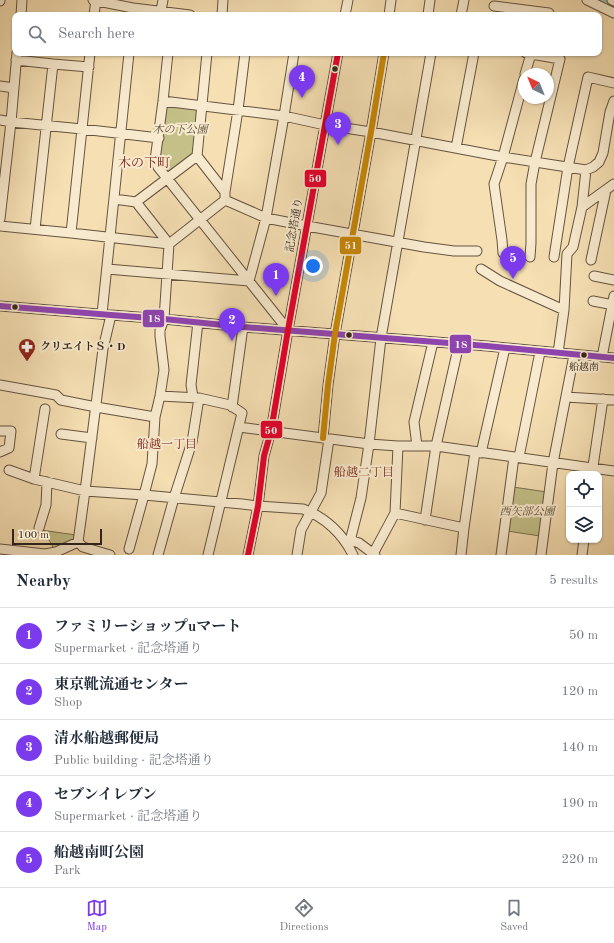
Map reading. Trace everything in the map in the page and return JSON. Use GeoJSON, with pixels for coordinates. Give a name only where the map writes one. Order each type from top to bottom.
{"type":"FeatureCollection","features":[{"type":"Feature","properties":{"kind":"street"},"geometry":{"type":"LineString","coordinates":[[21,12],[22,0]]}},
{"type":"Feature","properties":{"kind":"street"},"geometry":{"type":"LineString","coordinates":[[94,12],[95,0],[133,11],[165,12]]}},
{"type":"Feature","properties":{"kind":"street"},"geometry":{"type":"LineString","coordinates":[[161,11],[163,0]]}},
{"type":"Feature","properties":{"kind":"street"},"geometry":{"type":"LineString","coordinates":[[222,12],[223,0]]}},
{"type":"Feature","properties":{"kind":"street"},"geometry":{"type":"LineString","coordinates":[[346,12],[348,0]]}},
{"type":"Feature","properties":{"kind":"street"},"geometry":{"type":"LineString","coordinates":[[390,12],[391,0]]}},
{"type":"Feature","properties":{"kind":"street"},"geometry":{"type":"LineString","coordinates":[[428,12],[430,0]]}},
{"type":"Feature","properties":{"kind":"street"},"geometry":{"type":"LineString","coordinates":[[461,12],[464,0]]}},
{"type":"Feature","properties":{"kind":"street"},"geometry":{"type":"LineString","coordinates":[[587,0],[614,13]]}},
{"type":"Feature","properties":{"kind":"street"},"geometry":{"type":"LineString","coordinates":[[495,7],[540,12]]}},
{"type":"Feature","properties":{"kind":"street"},"geometry":{"type":"LineString","coordinates":[[71,233],[90,56]]}},
{"type":"Feature","properties":{"kind":"street"},"geometry":{"type":"LineString","coordinates":[[78,542],[103,349],[106,315],[106,269],[129,56]]}},
{"type":"Feature","properties":{"kind":"street"},"geometry":{"type":"LineString","coordinates":[[168,56],[155,160],[158,167],[288,330]]}},
{"type":"Feature","properties":{"kind":"street"},"geometry":{"type":"LineString","coordinates":[[207,56],[197,156],[225,196],[266,218],[454,251],[477,251]]}},
{"type":"Feature","properties":{"kind":"street"},"geometry":{"type":"LineString","coordinates":[[0,226],[169,244],[201,220],[225,196],[245,56]]}},
{"type":"Feature","properties":{"kind":"street"},"geometry":{"type":"LineString","coordinates":[[249,281],[266,218],[294,56]]}},
{"type":"Feature","properties":{"kind":"street","name":"記念塔通り"},"geometry":{"type":"LineString","coordinates":[[248,555],[258,506],[264,456],[271,431],[337,56]]}},
{"type":"Feature","properties":{"kind":"street"},"geometry":{"type":"LineString","coordinates":[[297,555],[302,530],[321,493],[326,438],[328,385],[335,334],[384,56]]}},
{"type":"Feature","properties":{"kind":"street"},"geometry":{"type":"LineString","coordinates":[[347,541],[361,498],[369,444],[381,338],[430,56]]}},
{"type":"Feature","properties":{"kind":"street"},"geometry":{"type":"LineString","coordinates":[[456,148],[473,56]]}},
{"type":"Feature","properties":{"kind":"street"},"geometry":{"type":"LineString","coordinates":[[526,68],[528,56]]}},
{"type":"Feature","properties":{"kind":"street"},"geometry":{"type":"LineString","coordinates":[[530,257],[531,184],[560,59],[541,56]]}},
{"type":"Feature","properties":{"kind":"street"},"geometry":{"type":"LineString","coordinates":[[0,219],[17,57],[53,64],[89,67]]}},
{"type":"Feature","properties":{"kind":"street"},"geometry":{"type":"LineString","coordinates":[[35,229],[53,64]]}},
{"type":"Feature","properties":{"kind":"street"},"geometry":{"type":"LineString","coordinates":[[554,257],[568,167],[588,77],[614,83]]}},
{"type":"Feature","properties":{"kind":"street"},"geometry":{"type":"LineString","coordinates":[[0,86],[14,88]]}},
{"type":"Feature","properties":{"kind":"street"},"geometry":{"type":"LineString","coordinates":[[163,101],[284,116],[325,125],[371,132],[503,157],[586,170],[599,162],[603,153],[610,112],[614,101]]}},
{"type":"Feature","properties":{"kind":"street"},"geometry":{"type":"LineString","coordinates":[[503,253],[494,184],[518,101]]}},
{"type":"Feature","properties":{"kind":"street"},"geometry":{"type":"LineString","coordinates":[[0,120],[158,138]]}},
{"type":"Feature","properties":{"kind":"street"},"geometry":{"type":"LineString","coordinates":[[136,202],[197,156]]}},
{"type":"Feature","properties":{"kind":"street"},"geometry":{"type":"LineString","coordinates":[[558,353],[564,310],[567,254],[573,247],[582,207],[586,170]]}},
{"type":"Feature","properties":{"kind":"street"},"geometry":{"type":"LineString","coordinates":[[582,207],[614,184]]}},
{"type":"Feature","properties":{"kind":"street"},"geometry":{"type":"LineString","coordinates":[[591,260],[606,190]]}},
{"type":"Feature","properties":{"kind":"street"},"geometry":{"type":"LineString","coordinates":[[114,199],[136,202],[169,244],[164,319],[160,330],[164,370],[155,417],[152,464],[129,549]]}},
{"type":"Feature","properties":{"kind":"street"},"geometry":{"type":"LineString","coordinates":[[106,269],[249,281]]}},
{"type":"Feature","properties":{"kind":"street"},"geometry":{"type":"LineString","coordinates":[[481,269],[500,281],[564,310]]}},
{"type":"Feature","properties":{"kind":"street"},"geometry":{"type":"LineString","coordinates":[[594,276],[614,280]]}},
{"type":"Feature","properties":{"kind":"street"},"geometry":{"type":"LineString","coordinates":[[593,301],[613,302],[602,357]]}},
{"type":"Feature","properties":{"kind":"street"},"geometry":{"type":"LineString","coordinates":[[0,306],[614,358]]}},
{"type":"Feature","properties":{"kind":"street"},"geometry":{"type":"LineString","coordinates":[[158,555],[192,442],[196,398],[191,386],[198,322]]}},
{"type":"Feature","properties":{"kind":"street"},"geometry":{"type":"LineString","coordinates":[[232,407],[243,326]]}},
{"type":"Feature","properties":{"kind":"street"},"geometry":{"type":"LineString","coordinates":[[417,446],[414,422],[433,342]]}},
{"type":"Feature","properties":{"kind":"street"},"geometry":{"type":"LineString","coordinates":[[425,520],[436,446],[459,344]]}},
{"type":"Feature","properties":{"kind":"street"},"geometry":{"type":"LineString","coordinates":[[461,555],[464,528],[478,452],[505,348]]}},
{"type":"Feature","properties":{"kind":"street"},"geometry":{"type":"LineString","coordinates":[[501,555],[517,457],[540,352]]}},
{"type":"Feature","properties":{"kind":"street"},"geometry":{"type":"LineString","coordinates":[[541,555],[554,463],[574,355]]}},
{"type":"Feature","properties":{"kind":"street"},"geometry":{"type":"LineString","coordinates":[[0,385],[56,395],[61,400],[155,417]]}},
{"type":"Feature","properties":{"kind":"street"},"geometry":{"type":"LineString","coordinates":[[160,396],[196,398],[230,405],[242,413],[208,555]]}},
{"type":"Feature","properties":{"kind":"street"},"geometry":{"type":"LineString","coordinates":[[566,397],[614,400]]}},
{"type":"Feature","properties":{"kind":"street"},"geometry":{"type":"LineString","coordinates":[[239,427],[369,444],[436,446],[517,457],[592,471],[603,399]]}},
{"type":"Feature","properties":{"kind":"street"},"geometry":{"type":"LineString","coordinates":[[34,479],[45,409]]}},
{"type":"Feature","properties":{"kind":"street"},"geometry":{"type":"LineString","coordinates":[[0,431],[11,431],[9,448],[0,452]]}},
{"type":"Feature","properties":{"kind":"street"},"geometry":{"type":"LineString","coordinates":[[61,434],[92,438]]}},
{"type":"Feature","properties":{"kind":"street"},"geometry":{"type":"LineString","coordinates":[[347,541],[353,541],[374,554],[395,513],[398,446]]}},
{"type":"Feature","properties":{"kind":"street"},"geometry":{"type":"LineString","coordinates":[[9,470],[34,479],[85,491],[303,509],[324,520],[335,529],[347,541],[353,555]]}},
{"type":"Feature","properties":{"kind":"street"},"geometry":{"type":"LineString","coordinates":[[602,471],[614,471]]}},
{"type":"Feature","properties":{"kind":"street"},"geometry":{"type":"LineString","coordinates":[[39,528],[46,505],[47,482]]}},
{"type":"Feature","properties":{"kind":"street"},"geometry":{"type":"LineString","coordinates":[[395,513],[464,528]]}},
{"type":"Feature","properties":{"kind":"street"},"geometry":{"type":"LineString","coordinates":[[0,549],[45,554],[56,552],[78,542]]}},
{"type":"Feature","properties":{"kind":"street"},"geometry":{"type":"LineString","coordinates":[[78,542],[83,547],[110,555]]}},
{"type":"Feature","properties":{"kind":"street"},"geometry":{"type":"LineString","coordinates":[[582,555],[584,543]]}},
{"type":"Feature","properties":{"kind":"green space","name":"木の下公園"},"geometry":{"type":"Polygon","coordinates":[[[165,105],[199,109],[194,154],[168,174],[161,165],[160,157],[165,105]]]}},
{"type":"Feature","properties":{"kind":"green space","name":"西矢部公園"},"geometry":{"type":"Polygon","coordinates":[[[513,487],[547,492],[540,536],[507,531],[513,487]]]}},
{"type":"Feature","properties":{"kind":"green space"},"geometry":{"type":"Polygon","coordinates":[[[41,530],[76,535],[75,542],[55,551],[48,538],[40,533],[41,530]]]}},
{"type":"Feature","properties":{"kind":"waterway"},"geometry":{"type":"LineString","coordinates":[[598,0],[614,7]]}},
{"type":"Feature","properties":{"kind":"transit line","name":"50"},"geometry":{"type":"LineString","coordinates":[[248,555],[258,506],[264,456],[271,431],[337,56]]}},
{"type":"Feature","properties":{"kind":"transit line","name":"51"},"geometry":{"type":"LineString","coordinates":[[323,438],[335,334],[384,56]]}},
{"type":"Feature","properties":{"kind":"transit line","name":"18"},"geometry":{"type":"LineString","coordinates":[[0,306],[487,346],[614,358]]}},
{"type":"Feature","properties":{"kind":"place","name":"セブンイレブン"},"geometry":{"type":"Point","coordinates":[302,98]}},
{"type":"Feature","properties":{"kind":"place","name":"清水船越郵便局"},"geometry":{"type":"Point","coordinates":[338,145]}},
{"type":"Feature","properties":{"kind":"place","name":"船越南町公園"},"geometry":{"type":"Point","coordinates":[513,279]}},
{"type":"Feature","properties":{"kind":"place","name":"ファミリーショップuマート"},"geometry":{"type":"Point","coordinates":[276,296]}},
{"type":"Feature","properties":{"kind":"place","name":"東京靴流通センター"},"geometry":{"type":"Point","coordinates":[232,341]}},
{"type":"Feature","properties":{"kind":"place","name":"船越南"},"geometry":{"type":"Point","coordinates":[584,355]}},
{"type":"Feature","properties":{"kind":"place","name":"クリエイトＳ・D"},"geometry":{"type":"Point","coordinates":[27,362]}},
{"type":"Feature","properties":{"kind":"district","name":"木の下町"},"geometry":{"type":"Point","coordinates":[144,163]}},
{"type":"Feature","properties":{"kind":"district","name":"船越一丁目"},"geometry":{"type":"Point","coordinates":[167,445]}},
{"type":"Feature","properties":{"kind":"district","name":"船越二丁目"},"geometry":{"type":"Point","coordinates":[364,473]}}]}
